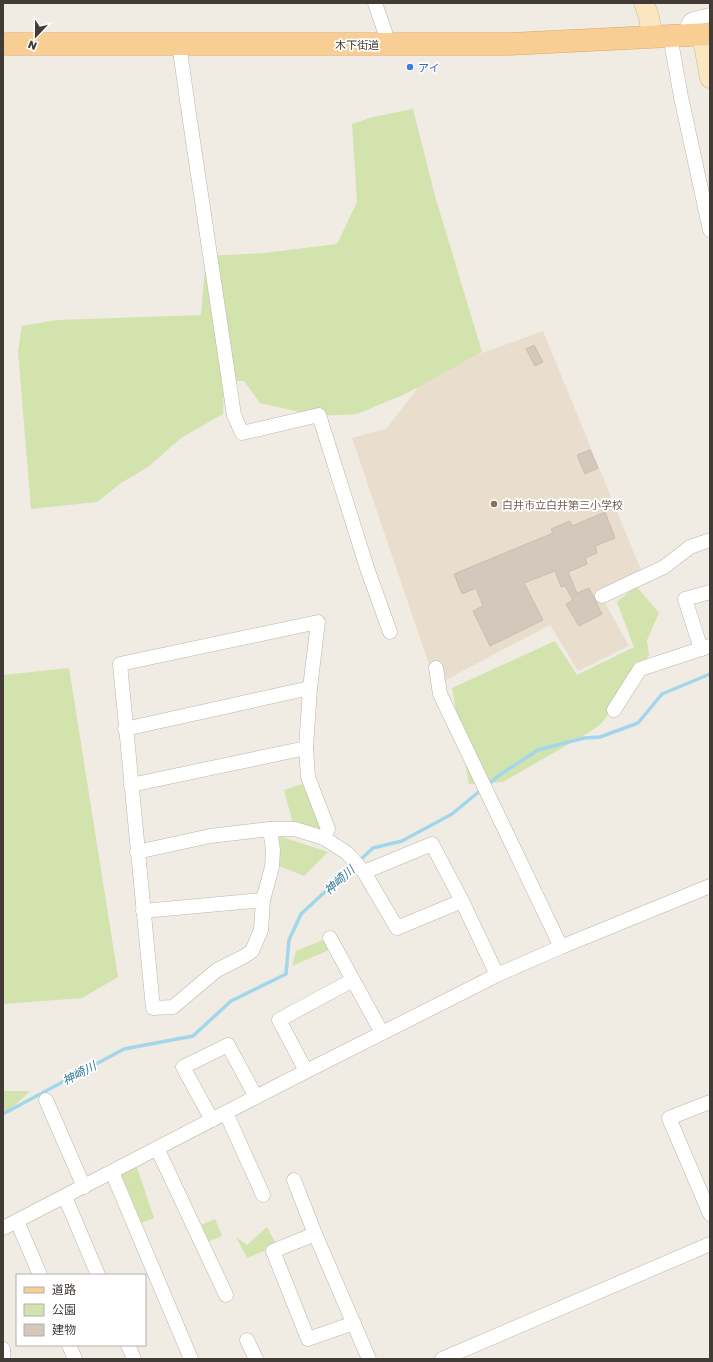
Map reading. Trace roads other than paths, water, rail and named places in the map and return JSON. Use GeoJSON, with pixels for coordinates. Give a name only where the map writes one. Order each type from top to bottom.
{"type":"FeatureCollection","features":[{"type":"Feature","properties":{"kind":"main road","name":"木下街道"},"geometry":{"type":"LineString","coordinates":[[3,44],[518,44],[689,32]]}},
{"type":"Feature","properties":{"kind":"street"},"geometry":{"type":"LineString","coordinates":[[376,3],[389,44]]}},
{"type":"Feature","properties":{"kind":"street"},"geometry":{"type":"LineString","coordinates":[[644,3],[649,17],[689,32],[710,78]]}},
{"type":"Feature","properties":{"kind":"street"},"geometry":{"type":"LineString","coordinates":[[689,32],[681,97],[710,230]]}},
{"type":"Feature","properties":{"kind":"street"},"geometry":{"type":"LineString","coordinates":[[179,44],[234,415],[242,433],[319,415],[367,568],[390,632]]}},
{"type":"Feature","properties":{"kind":"street"},"geometry":{"type":"LineString","coordinates":[[602,596],[664,567],[690,547],[710,540]]}},
{"type":"Feature","properties":{"kind":"street"},"geometry":{"type":"LineString","coordinates":[[614,710],[640,670],[706,647],[685,599],[710,592]]}},
{"type":"Feature","properties":{"kind":"street"},"geometry":{"type":"LineString","coordinates":[[270,829],[273,850],[272,867],[263,900],[261,930],[252,951],[217,970],[173,1007],[153,1008],[120,664],[318,622],[310,688],[306,748],[308,777],[328,828],[324,838]]}},
{"type":"Feature","properties":{"kind":"street"},"geometry":{"type":"LineString","coordinates":[[436,668],[440,694],[561,947]]}},
{"type":"Feature","properties":{"kind":"street"},"geometry":{"type":"LineString","coordinates":[[125,728],[310,688]]}},
{"type":"Feature","properties":{"kind":"street"},"geometry":{"type":"LineString","coordinates":[[131,785],[306,748]]}},
{"type":"Feature","properties":{"kind":"street"},"geometry":{"type":"LineString","coordinates":[[137,852],[210,836],[270,829],[295,829],[324,838],[347,854],[364,872],[397,928],[462,901]]}},
{"type":"Feature","properties":{"kind":"street"},"geometry":{"type":"LineString","coordinates":[[364,872],[432,844],[462,901],[497,975]]}},
{"type":"Feature","properties":{"kind":"street"},"geometry":{"type":"LineString","coordinates":[[3,1228],[306,1071],[497,975],[710,886]]}},
{"type":"Feature","properties":{"kind":"street"},"geometry":{"type":"LineString","coordinates":[[143,911],[263,900]]}},
{"type":"Feature","properties":{"kind":"street"},"geometry":{"type":"LineString","coordinates":[[330,938],[382,1033]]}},
{"type":"Feature","properties":{"kind":"street"},"geometry":{"type":"LineString","coordinates":[[306,1071],[279,1020],[353,980]]}},
{"type":"Feature","properties":{"kind":"street"},"geometry":{"type":"LineString","coordinates":[[212,1120],[183,1067],[228,1046],[256,1097]]}},
{"type":"Feature","properties":{"kind":"street"},"geometry":{"type":"LineString","coordinates":[[46,1100],[84,1187]]}},
{"type":"Feature","properties":{"kind":"street"},"geometry":{"type":"LineString","coordinates":[[710,1102],[667,1114],[710,1214]]}},
{"type":"Feature","properties":{"kind":"street"},"geometry":{"type":"LineString","coordinates":[[226,1113],[263,1196]]}},
{"type":"Feature","properties":{"kind":"street"},"geometry":{"type":"LineString","coordinates":[[157,1148],[226,1295]]}},
{"type":"Feature","properties":{"kind":"street"},"geometry":{"type":"LineString","coordinates":[[112,1172],[191,1359]]}},
{"type":"Feature","properties":{"kind":"street"},"geometry":{"type":"LineString","coordinates":[[294,1180],[315,1234],[369,1359]]}},
{"type":"Feature","properties":{"kind":"street"},"geometry":{"type":"LineString","coordinates":[[65,1197],[98,1274]]}},
{"type":"Feature","properties":{"kind":"street"},"geometry":{"type":"LineString","coordinates":[[17,1221],[40,1274]]}},
{"type":"Feature","properties":{"kind":"street"},"geometry":{"type":"LineString","coordinates":[[315,1234],[273,1251],[308,1339],[354,1323]]}},
{"type":"Feature","properties":{"kind":"street"},"geometry":{"type":"LineString","coordinates":[[442,1359],[710,1244]]}},
{"type":"Feature","properties":{"kind":"street"},"geometry":{"type":"LineString","coordinates":[[248,1340],[256,1359]]}},
{"type":"Feature","properties":{"kind":"street"},"geometry":{"type":"LineString","coordinates":[[69,1346],[75,1359]]}},
{"type":"Feature","properties":{"kind":"street"},"geometry":{"type":"LineString","coordinates":[[128,1346],[134,1359]]}},
{"type":"Feature","properties":{"kind":"street"},"geometry":{"type":"LineString","coordinates":[[3,1350],[3,1359]]}},
{"type":"Feature","properties":{"kind":"waterway","name":"神崎川"},"geometry":{"type":"LineString","coordinates":[[488,785],[498,776],[538,750],[584,738],[600,737],[638,723],[662,694],[710,674]]}},
{"type":"Feature","properties":{"kind":"waterway","name":"神崎川"},"geometry":{"type":"LineString","coordinates":[[359,861],[373,848],[402,841],[452,814],[481,790]]}},
{"type":"Feature","properties":{"kind":"waterway","name":"神崎川"},"geometry":{"type":"LineString","coordinates":[[3,1114],[124,1049],[193,1036],[231,1001],[286,974],[289,940],[301,914],[354,865]]}},
{"type":"Feature","properties":{"kind":"place","name":"アイ"},"geometry":{"type":"Point","coordinates":[410,67]}},
{"type":"Feature","properties":{"kind":"place","name":"白井市立白井第三小学校"},"geometry":{"type":"Point","coordinates":[494,504]}}]}
